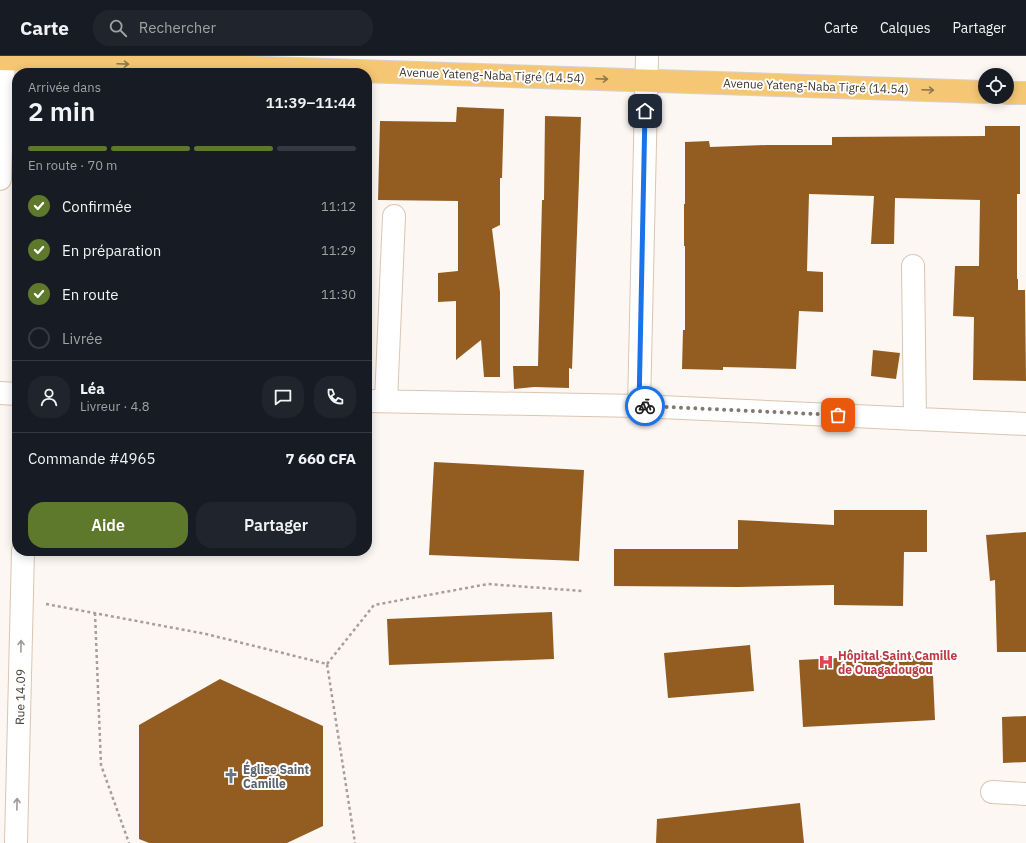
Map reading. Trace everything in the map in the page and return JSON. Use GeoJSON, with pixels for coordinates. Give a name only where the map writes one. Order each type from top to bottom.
{"type":"FeatureCollection","features":[{"type":"Feature","properties":{"kind":"main road","name":"Avenue Yateng-Naba Tigré (14.54)"},"geometry":{"type":"LineString","coordinates":[[2,58],[42,63],[220,68]]}},
{"type":"Feature","properties":{"kind":"main road","name":"Avenue Yateng-Naba Tigré (14.54)"},"geometry":{"type":"LineString","coordinates":[[372,72],[978,92]]}},
{"type":"Feature","properties":{"kind":"main road"},"geometry":{"type":"LineString","coordinates":[[1014,93],[1026,93]]}},
{"type":"Feature","properties":{"kind":"street"},"geometry":{"type":"LineString","coordinates":[[639,406],[647,56]]}},
{"type":"Feature","properties":{"kind":"street"},"geometry":{"type":"LineString","coordinates":[[0,179],[2,58]]}},
{"type":"Feature","properties":{"kind":"street"},"geometry":{"type":"LineString","coordinates":[[394,216],[376,401],[639,406],[1026,424]]}},
{"type":"Feature","properties":{"kind":"street"},"geometry":{"type":"LineString","coordinates":[[913,266],[915,419]]}},
{"type":"Feature","properties":{"kind":"street"},"geometry":{"type":"LineString","coordinates":[[0,394],[12,394]]}},
{"type":"Feature","properties":{"kind":"street","name":"Rue 14.09"},"geometry":{"type":"LineString","coordinates":[[16,843],[23,556]]}},
{"type":"Feature","properties":{"kind":"street"},"geometry":{"type":"LineString","coordinates":[[992,792],[1026,794]]}},
{"type":"Feature","properties":{"kind":"path"},"geometry":{"type":"LineString","coordinates":[[354,843],[327,664],[374,605],[488,584],[582,591]]}},
{"type":"Feature","properties":{"kind":"path"},"geometry":{"type":"LineString","coordinates":[[22,600],[206,634],[327,664]]}},
{"type":"Feature","properties":{"kind":"path"},"geometry":{"type":"LineString","coordinates":[[95,613],[101,765],[129,843]]}},
{"type":"Feature","properties":{"kind":"building"},"geometry":{"type":"Polygon","coordinates":[[[457,107],[504,109],[502,178],[500,178],[500,225],[492,229],[500,292],[500,377],[484,377],[481,340],[456,360],[456,301],[438,302],[438,273],[458,271],[458,201],[378,200],[380,121],[456,122],[457,107]]]}},
{"type":"Feature","properties":{"kind":"building"},"geometry":{"type":"Polygon","coordinates":[[[545,116],[581,117],[572,369],[569,368],[569,388],[534,387],[514,389],[513,366],[538,366],[542,200],[544,200],[545,116]]]}},
{"type":"Feature","properties":{"kind":"building"},"geometry":{"type":"Polygon","coordinates":[[[985,126],[1020,126],[1020,194],[1017,194],[1017,279],[1018,290],[1025,290],[1026,381],[973,380],[974,317],[953,316],[955,266],[979,266],[980,200],[895,198],[894,244],[871,244],[874,196],[809,194],[807,271],[823,272],[823,312],[799,311],[796,369],[723,367],[723,370],[682,369],[683,330],[685,330],[685,142],[709,141],[710,147],[832,145],[832,137],[985,136],[985,126]]]}},
{"type":"Feature","properties":{"kind":"building"},"geometry":{"type":"Polygon","coordinates":[[[873,350],[900,353],[896,379],[871,376],[873,350]]]}},
{"type":"Feature","properties":{"kind":"building"},"geometry":{"type":"Polygon","coordinates":[[[434,462],[584,470],[579,561],[429,555],[434,462]]]}},
{"type":"Feature","properties":{"kind":"building"},"geometry":{"type":"Polygon","coordinates":[[[834,510],[927,510],[927,552],[904,552],[903,606],[834,605],[834,585],[738,587],[614,586],[614,549],[738,549],[738,520],[834,525],[834,510]]]}},
{"type":"Feature","properties":{"kind":"building"},"geometry":{"type":"Polygon","coordinates":[[[1026,532],[1026,652],[997,652],[995,580],[990,581],[986,535],[1026,532]]]}},
{"type":"Feature","properties":{"kind":"building"},"geometry":{"type":"Polygon","coordinates":[[[552,612],[554,659],[389,665],[387,619],[552,612]]]}},
{"type":"Feature","properties":{"kind":"building"},"geometry":{"type":"Polygon","coordinates":[[[750,645],[754,691],[668,698],[664,653],[750,645]]]}},
{"type":"Feature","properties":{"kind":"building"},"geometry":{"type":"Polygon","coordinates":[[[932,653],[935,720],[803,727],[799,660],[932,653]]]}},
{"type":"Feature","properties":{"kind":"building","name":"Église Saint Camille"},"geometry":{"type":"Polygon","coordinates":[[[220,679],[323,726],[323,826],[287,843],[149,843],[139,839],[139,725],[220,679]]]}},
{"type":"Feature","properties":{"kind":"building"},"geometry":{"type":"Polygon","coordinates":[[[1026,716],[1026,762],[1003,763],[1002,717],[1026,716]]]}},
{"type":"Feature","properties":{"kind":"building"},"geometry":{"type":"Polygon","coordinates":[[[800,803],[804,843],[656,843],[657,819],[800,803]]]}},
{"type":"Feature","properties":{"kind":"way so far"},"geometry":{"type":"LineString","coordinates":[[645,406],[838,415]]}},
{"type":"Feature","properties":{"kind":"place","name":"Hôpital Saint Camille de Ouagadougou"},"geometry":{"type":"Point","coordinates":[826,662]}},
{"type":"Feature","properties":{"kind":"place","name":"Église Saint Camille"},"geometry":{"type":"Point","coordinates":[231,776]}},
{"type":"Feature","properties":{"kind":"route"},"geometry":{"type":"LineString","coordinates":[[645,111],[639,406],[645,406]]}}]}
